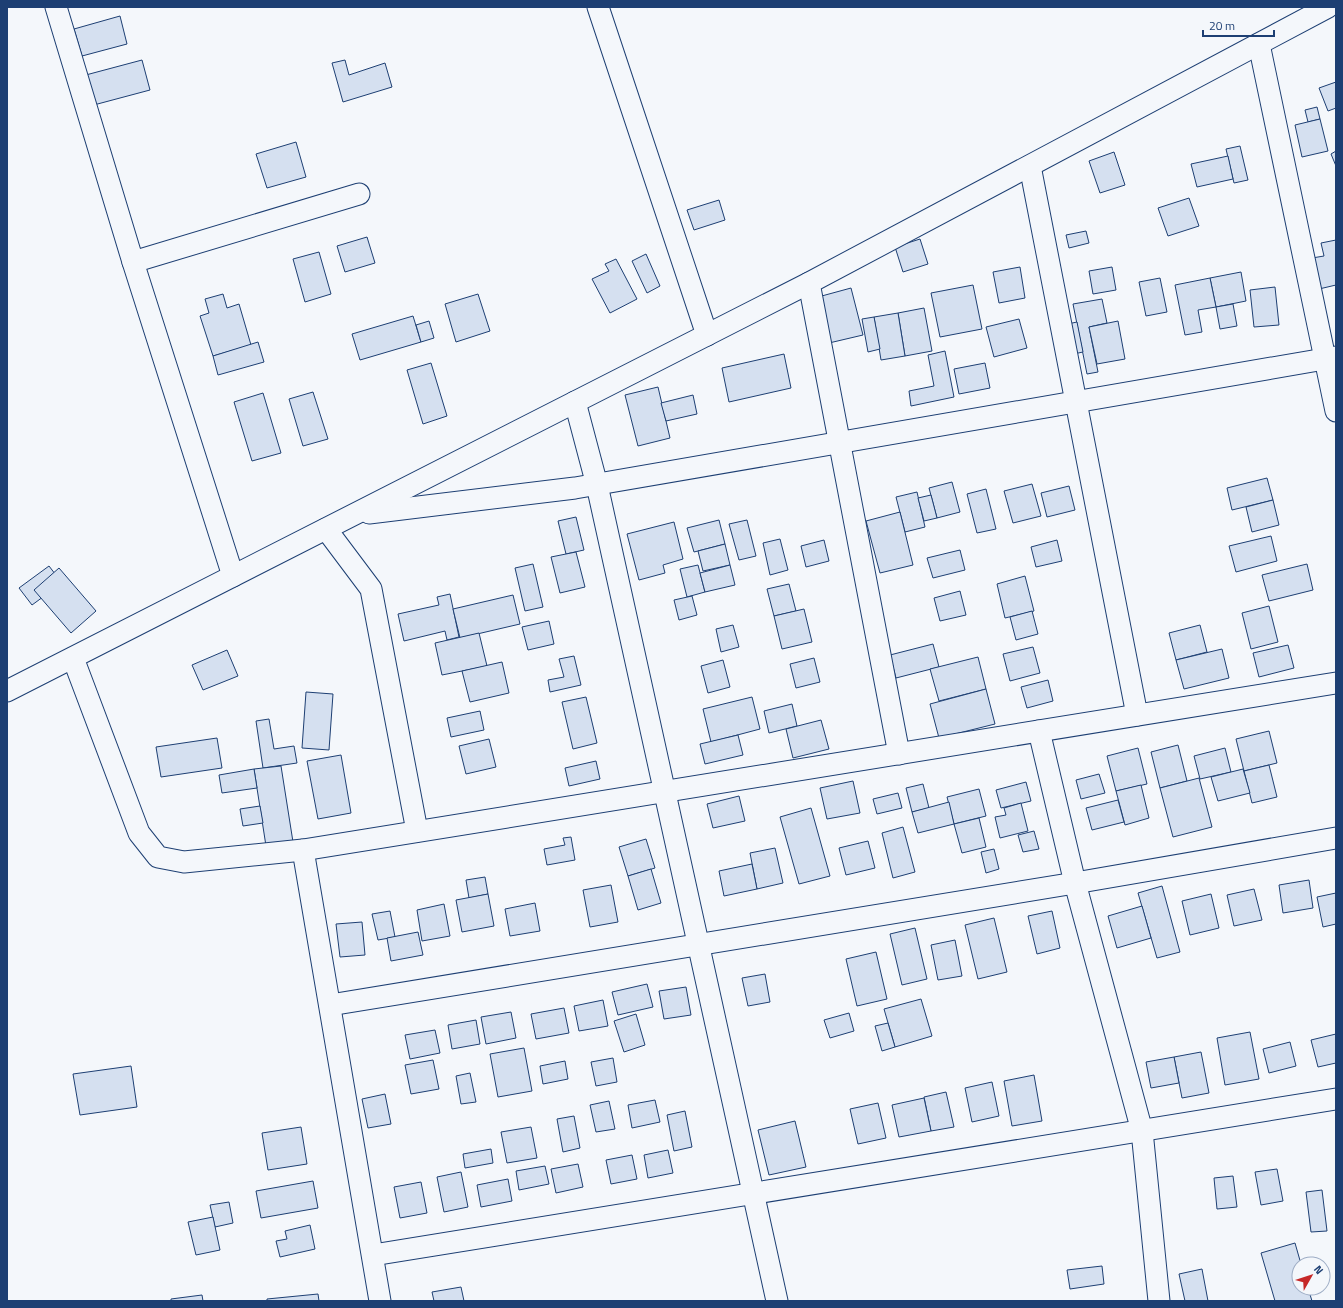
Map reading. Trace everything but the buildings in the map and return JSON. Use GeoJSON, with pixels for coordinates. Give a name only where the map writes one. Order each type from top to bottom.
{"type":"FeatureCollection","features":[{"type":"Feature","properties":{"kind":"street"},"geometry":{"type":"LineString","coordinates":[[56,7],[133,262],[233,576]]}},
{"type":"Feature","properties":{"kind":"street"},"geometry":{"type":"LineString","coordinates":[[598,7],[707,335]]}},
{"type":"Feature","properties":{"kind":"street"},"geometry":{"type":"LineString","coordinates":[[7,691],[707,335],[1030,166],[1328,7]]}},
{"type":"Feature","properties":{"kind":"street"},"geometry":{"type":"LineString","coordinates":[[1258,44],[1331,358],[1336,411]]}},
{"type":"Feature","properties":{"kind":"street"},"geometry":{"type":"LineString","coordinates":[[1030,166],[1137,715]]}},
{"type":"Feature","properties":{"kind":"street"},"geometry":{"type":"LineString","coordinates":[[133,262],[360,194]]}},
{"type":"Feature","properties":{"kind":"street"},"geometry":{"type":"LineString","coordinates":[[809,282],[899,754]]}},
{"type":"Feature","properties":{"kind":"street"},"geometry":{"type":"LineString","coordinates":[[354,514],[597,485],[1331,358]]}},
{"type":"Feature","properties":{"kind":"street"},"geometry":{"type":"LineString","coordinates":[[575,402],[597,485],[777,1301]]}},
{"type":"Feature","properties":{"kind":"street"},"geometry":{"type":"LineString","coordinates":[[326,529],[371,589],[417,831]]}},
{"type":"Feature","properties":{"kind":"street"},"geometry":{"type":"LineString","coordinates":[[73,658],[139,833],[158,857],[184,862],[303,850],[1336,683]]}},
{"type":"Feature","properties":{"kind":"street"},"geometry":{"type":"LineString","coordinates":[[1039,731],[1075,883],[1142,1131],[1159,1301]]}},
{"type":"Feature","properties":{"kind":"street"},"geometry":{"type":"LineString","coordinates":[[330,1005],[1075,883],[1336,838]]}},
{"type":"Feature","properties":{"kind":"street"},"geometry":{"type":"LineString","coordinates":[[303,850],[380,1301]]}},
{"type":"Feature","properties":{"kind":"street"},"geometry":{"type":"LineString","coordinates":[[373,1255],[1336,1099]]}}]}
